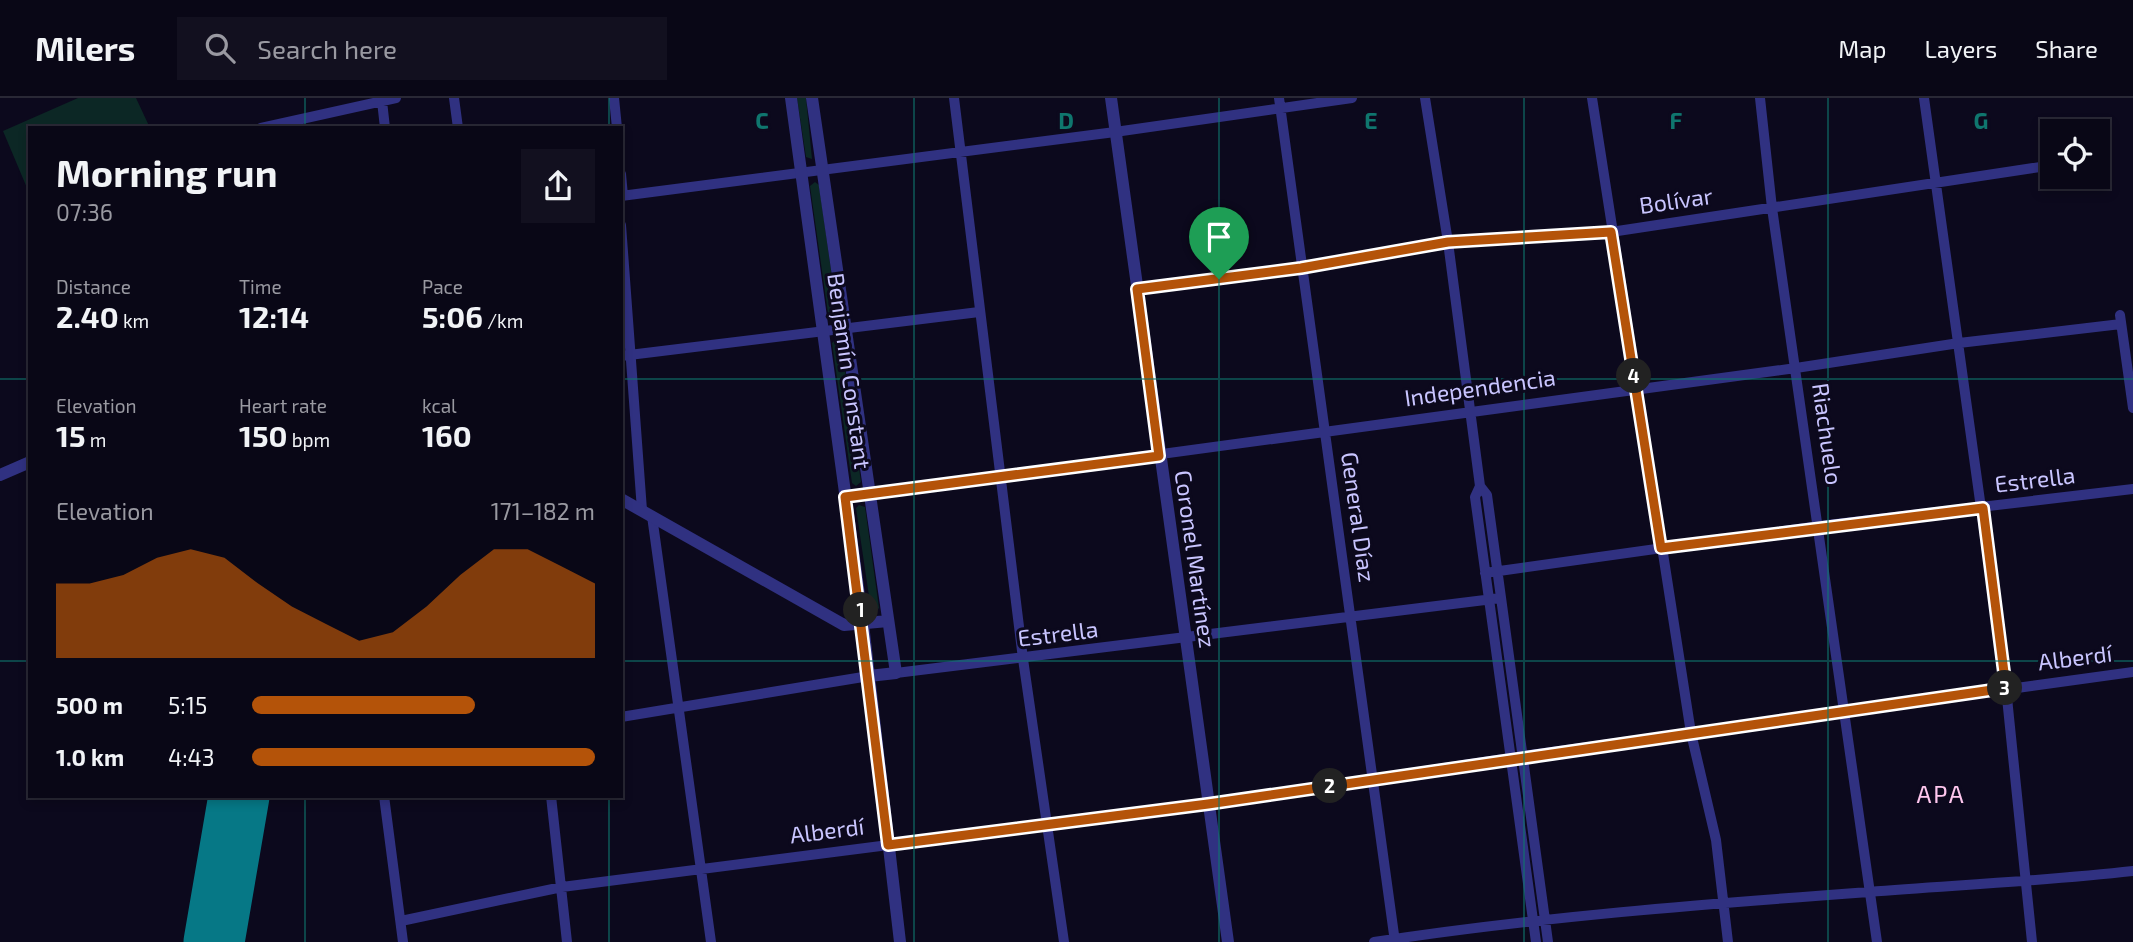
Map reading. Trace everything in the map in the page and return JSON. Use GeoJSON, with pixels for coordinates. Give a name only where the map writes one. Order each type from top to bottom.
{"type":"FeatureCollection","features":[{"type":"Feature","properties":{"kind":"street"},"geometry":{"type":"LineString","coordinates":[[270,126],[396,98]]}},
{"type":"Feature","properties":{"kind":"street"},"geometry":{"type":"LineString","coordinates":[[454,98],[458,126]]}},
{"type":"Feature","properties":{"kind":"street"},"geometry":{"type":"LineString","coordinates":[[614,98],[617,126]]}},
{"type":"Feature","properties":{"kind":"street","name":"Benjamín Constant"},"geometry":{"type":"LineString","coordinates":[[791,98],[795,174],[823,333],[863,624],[900,942]]}},
{"type":"Feature","properties":{"kind":"street","name":"Benjamín Constant"},"geometry":{"type":"LineString","coordinates":[[812,98],[896,673]]}},
{"type":"Feature","properties":{"kind":"street"},"geometry":{"type":"LineString","coordinates":[[954,98],[958,152],[1023,659],[1064,942]]}},
{"type":"Feature","properties":{"kind":"street","name":"Coronel Martínez"},"geometry":{"type":"LineString","coordinates":[[1111,98],[1228,942]]}},
{"type":"Feature","properties":{"kind":"street"},"geometry":{"type":"LineString","coordinates":[[623,196],[1115,132],[1284,105],[1352,98]]}},
{"type":"Feature","properties":{"kind":"street"},"geometry":{"type":"LineString","coordinates":[[1425,98],[1448,242],[1480,486],[1487,495],[1539,921],[1548,942]]}},
{"type":"Feature","properties":{"kind":"street"},"geometry":{"type":"LineString","coordinates":[[1592,98],[1691,733],[1716,839],[1728,942]]}},
{"type":"Feature","properties":{"kind":"street","name":"Riachuelo"},"geometry":{"type":"LineString","coordinates":[[1760,98],[1772,208],[1877,942]]}},
{"type":"Feature","properties":{"kind":"street"},"geometry":{"type":"LineString","coordinates":[[1924,98],[1983,508],[2006,688],[2032,942]]}},
{"type":"Feature","properties":{"kind":"street"},"geometry":{"type":"LineString","coordinates":[[382,101],[385,126]]}},
{"type":"Feature","properties":{"kind":"street","name":"General Díaz"},"geometry":{"type":"LineString","coordinates":[[1284,105],[1356,615],[1395,940]]}},
{"type":"Feature","properties":{"kind":"street","name":"Bolívar"},"geometry":{"type":"LineString","coordinates":[[1137,289],[1308,267],[1448,242],[1611,232],[2040,168]]}},
{"type":"Feature","properties":{"kind":"street"},"geometry":{"type":"LineString","coordinates":[[623,269],[627,356],[647,513],[711,942]]}},
{"type":"Feature","properties":{"kind":"street"},"geometry":{"type":"LineString","coordinates":[[627,356],[979,312]]}},
{"type":"Feature","properties":{"kind":"street","name":"Independencia"},"geometry":{"type":"LineString","coordinates":[[845,497],[1159,456],[1330,429],[1796,368],[2120,319],[2133,408]]}},
{"type":"Feature","properties":{"kind":"street"},"geometry":{"type":"LineString","coordinates":[[0,475],[28,464]]}},
{"type":"Feature","properties":{"kind":"street"},"geometry":{"type":"LineString","coordinates":[[1480,486],[1475,497],[1485,573],[1517,757]]}},
{"type":"Feature","properties":{"kind":"street","name":"Estrella"},"geometry":{"type":"LineString","coordinates":[[1485,573],[1819,526],[2133,489]]}},
{"type":"Feature","properties":{"kind":"street"},"geometry":{"type":"LineString","coordinates":[[623,500],[844,625],[888,621]]}},
{"type":"Feature","properties":{"kind":"street","name":"Estrella"},"geometry":{"type":"LineString","coordinates":[[623,716],[869,676],[1186,639],[1501,598]]}},
{"type":"Feature","properties":{"kind":"street","name":"Alberdí"},"geometry":{"type":"LineString","coordinates":[[401,921],[562,887],[1208,804],[1517,757],[2133,672]]}},
{"type":"Feature","properties":{"kind":"street"},"geometry":{"type":"LineString","coordinates":[[384,798],[404,942]]}},
{"type":"Feature","properties":{"kind":"street"},"geometry":{"type":"LineString","coordinates":[[551,798],[567,942]]}},
{"type":"Feature","properties":{"kind":"street"},"geometry":{"type":"LineString","coordinates":[[1374,942],[1539,921],[1870,892],[2028,883],[2133,871]]}},
{"type":"Feature","properties":{"kind":"street"},"geometry":{"type":"LineString","coordinates":[[1536,942],[1539,921]]}},
{"type":"Feature","properties":{"kind":"green space"},"geometry":{"type":"Polygon","coordinates":[[[78,98],[136,98],[149,126],[28,126],[28,190],[3,131],[78,98]]]}},
{"type":"Feature","properties":{"kind":"green space"},"geometry":{"type":"Polygon","coordinates":[[[797,98],[806,98],[812,159],[806,157],[797,98]]]}},
{"type":"Feature","properties":{"kind":"green space"},"geometry":{"type":"Polygon","coordinates":[[[815,182],[819,185],[838,319],[835,322],[829,320],[810,186],[815,182]]]}},
{"type":"Feature","properties":{"kind":"green space"},"geometry":{"type":"Polygon","coordinates":[[[835,340],[841,342],[861,482],[856,486],[852,483],[832,343],[835,340]]]}},
{"type":"Feature","properties":{"kind":"green space"},"geometry":{"type":"Polygon","coordinates":[[[859,505],[865,507],[879,608],[874,613],[871,610],[856,508],[859,505]]]}},
{"type":"Feature","properties":{"kind":"runway"},"geometry":{"type":"LineString","coordinates":[[214,942],[239,798]]}},
{"type":"Feature","properties":{"kind":"district","name":"APA"},"geometry":{"type":"Point","coordinates":[1941,795]}},
{"type":"Feature","properties":{"kind":"route"},"geometry":{"type":"LineString","coordinates":[[1611,232],[1661,548],[1819,526],[1983,508],[2006,688],[1522,756],[1208,804],[888,845],[863,624],[845,497],[1159,456],[1137,289],[1219,279],[1309,267],[1448,242],[1611,232]]}}]}
